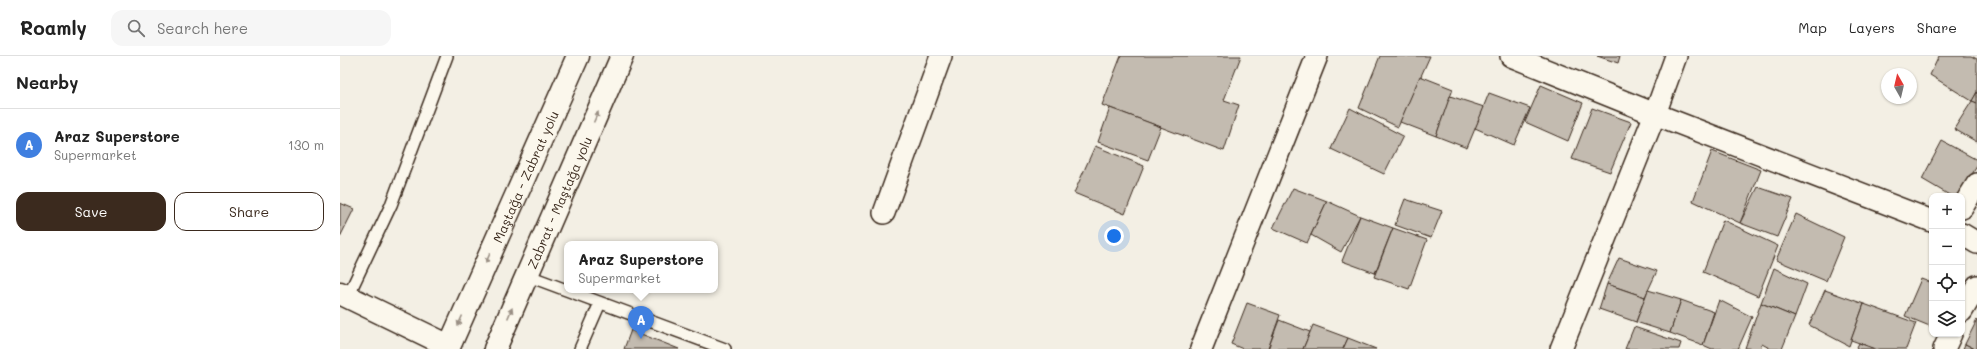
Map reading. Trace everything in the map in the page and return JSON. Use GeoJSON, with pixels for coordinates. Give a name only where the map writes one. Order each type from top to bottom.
{"type":"FeatureCollection","features":[{"type":"Feature","properties":{"kind":"main road","name":"Maştağa - Zabrat yolu"},"geometry":{"type":"LineString","coordinates":[[451,348],[471,297],[578,56]]}},
{"type":"Feature","properties":{"kind":"main road","name":"Zabrat - Maştağa yolu"},"geometry":{"type":"LineString","coordinates":[[495,349],[622,56]]}},
{"type":"Feature","properties":{"kind":"main road"},"geometry":{"type":"LineString","coordinates":[[344,295],[451,348]]}},
{"type":"Feature","properties":{"kind":"street"},"geometry":{"type":"LineString","coordinates":[[884,213],[941,56]]}},
{"type":"Feature","properties":{"kind":"street"},"geometry":{"type":"LineString","coordinates":[[1201,349],[1317,56]]}},
{"type":"Feature","properties":{"kind":"street"},"geometry":{"type":"LineString","coordinates":[[1511,56],[1655,114],[1929,220]]}},
{"type":"Feature","properties":{"kind":"street"},"geometry":{"type":"LineString","coordinates":[[1561,349],[1655,114],[1676,56]]}},
{"type":"Feature","properties":{"kind":"street"},"geometry":{"type":"LineString","coordinates":[[1965,203],[1977,184]]}},
{"type":"Feature","properties":{"kind":"street"},"geometry":{"type":"LineString","coordinates":[[1965,236],[1977,243]]}},
{"type":"Feature","properties":{"kind":"street"},"geometry":{"type":"LineString","coordinates":[[1965,306],[1977,286]]}},
{"type":"Feature","properties":{"kind":"street"},"geometry":{"type":"LineString","coordinates":[[1944,349],[1950,337]]}},
{"type":"Feature","properties":{"kind":"lane"},"geometry":{"type":"LineString","coordinates":[[344,295],[391,205],[447,56]]}},
{"type":"Feature","properties":{"kind":"lane"},"geometry":{"type":"LineString","coordinates":[[526,275],[564,289]]}},
{"type":"Feature","properties":{"kind":"lane"},"geometry":{"type":"LineString","coordinates":[[574,293],[725,349]]}},
{"type":"Feature","properties":{"kind":"lane"},"geometry":{"type":"LineString","coordinates":[[580,349],[600,303]]}},
{"type":"Feature","properties":{"kind":"building"},"geometry":{"type":"Polygon","coordinates":[[[1121,56],[1241,56],[1224,100],[1239,105],[1224,151],[1102,105],[1121,56]]]}},
{"type":"Feature","properties":{"kind":"building"},"geometry":{"type":"Polygon","coordinates":[[[1380,56],[1430,56],[1398,127],[1359,108],[1380,56]]]}},
{"type":"Feature","properties":{"kind":"building"},"geometry":{"type":"Polygon","coordinates":[[[1597,56],[1620,56],[1618,63],[1597,56]]]}},
{"type":"Feature","properties":{"kind":"building"},"geometry":{"type":"Polygon","coordinates":[[[1939,56],[1971,56],[1977,59],[1977,92],[1972,101],[1930,75],[1939,56]]]}},
{"type":"Feature","properties":{"kind":"building"},"geometry":{"type":"Polygon","coordinates":[[[1420,76],[1453,89],[1436,136],[1400,122],[1420,76]]]}},
{"type":"Feature","properties":{"kind":"building"},"geometry":{"type":"Polygon","coordinates":[[[1541,85],[1583,103],[1568,141],[1525,122],[1541,85]]]}},
{"type":"Feature","properties":{"kind":"building"},"geometry":{"type":"Polygon","coordinates":[[[1977,92],[1977,103],[1972,101],[1977,92]]]}},
{"type":"Feature","properties":{"kind":"building"},"geometry":{"type":"Polygon","coordinates":[[[1489,93],[1530,108],[1514,145],[1475,128],[1489,93]]]}},
{"type":"Feature","properties":{"kind":"building"},"geometry":{"type":"Polygon","coordinates":[[[1450,96],[1484,107],[1467,148],[1436,136],[1450,96]]]}},
{"type":"Feature","properties":{"kind":"building"},"geometry":{"type":"Polygon","coordinates":[[[1972,101],[1977,103],[1977,142],[1954,129],[1972,101]]]}},
{"type":"Feature","properties":{"kind":"building"},"geometry":{"type":"Polygon","coordinates":[[[1110,108],[1161,127],[1148,160],[1098,142],[1110,108]]]}},
{"type":"Feature","properties":{"kind":"building"},"geometry":{"type":"Polygon","coordinates":[[[1350,108],[1403,136],[1384,174],[1331,149],[1350,108]]]}},
{"type":"Feature","properties":{"kind":"building"},"geometry":{"type":"Polygon","coordinates":[[[1592,108],[1631,122],[1610,172],[1572,159],[1592,108]]]}},
{"type":"Feature","properties":{"kind":"building"},"geometry":{"type":"Polygon","coordinates":[[[1942,141],[1977,160],[1977,166],[1961,193],[1946,193],[1922,179],[1942,141]]]}},
{"type":"Feature","properties":{"kind":"building"},"geometry":{"type":"Polygon","coordinates":[[[1095,146],[1144,166],[1125,214],[1074,193],[1095,146]]]}},
{"type":"Feature","properties":{"kind":"building"},"geometry":{"type":"Polygon","coordinates":[[[1712,151],[1761,170],[1740,223],[1693,201],[1712,151]]]}},
{"type":"Feature","properties":{"kind":"building"},"geometry":{"type":"Polygon","coordinates":[[[1758,187],[1793,199],[1777,237],[1740,223],[1758,187]]]}},
{"type":"Feature","properties":{"kind":"building"},"geometry":{"type":"Polygon","coordinates":[[[1293,188],[1327,201],[1307,243],[1273,228],[1293,188]]]}},
{"type":"Feature","properties":{"kind":"building"},"geometry":{"type":"Polygon","coordinates":[[[1405,199],[1442,211],[1431,238],[1395,225],[1405,199]]]}},
{"type":"Feature","properties":{"kind":"building"},"geometry":{"type":"Polygon","coordinates":[[[1327,201],[1360,216],[1341,252],[1311,235],[1327,201]]]}},
{"type":"Feature","properties":{"kind":"building"},"geometry":{"type":"Polygon","coordinates":[[[340,203],[354,209],[340,237],[340,203]]]}},
{"type":"Feature","properties":{"kind":"building"},"geometry":{"type":"Polygon","coordinates":[[[1796,214],[1844,237],[1826,281],[1776,260],[1796,214]]]}},
{"type":"Feature","properties":{"kind":"building"},"geometry":{"type":"Polygon","coordinates":[[[1360,216],[1393,228],[1375,273],[1342,261],[1360,216]]]}},
{"type":"Feature","properties":{"kind":"building"},"geometry":{"type":"Polygon","coordinates":[[[1723,220],[1778,246],[1758,296],[1703,272],[1723,220]]]}},
{"type":"Feature","properties":{"kind":"building"},"geometry":{"type":"Polygon","coordinates":[[[1393,228],[1427,240],[1409,289],[1374,277],[1393,228]]]}},
{"type":"Feature","properties":{"kind":"building"},"geometry":{"type":"Polygon","coordinates":[[[1619,258],[1657,271],[1645,297],[1607,284],[1619,258]]]}},
{"type":"Feature","properties":{"kind":"building"},"geometry":{"type":"Polygon","coordinates":[[[1774,268],[1807,284],[1795,317],[1761,303],[1774,268]]]}},
{"type":"Feature","properties":{"kind":"building"},"geometry":{"type":"Polygon","coordinates":[[[1921,279],[1929,282],[1929,326],[1905,316],[1921,279]]]}},
{"type":"Feature","properties":{"kind":"building"},"geometry":{"type":"Polygon","coordinates":[[[1607,284],[1645,297],[1636,322],[1599,309],[1607,284]]]}},
{"type":"Feature","properties":{"kind":"building"},"geometry":{"type":"Polygon","coordinates":[[[1648,290],[1681,300],[1670,333],[1636,322],[1648,290]]]}},
{"type":"Feature","properties":{"kind":"building"},"geometry":{"type":"Polygon","coordinates":[[[1825,290],[1864,304],[1849,346],[1809,325],[1825,290]]]}},
{"type":"Feature","properties":{"kind":"building"},"geometry":{"type":"Polygon","coordinates":[[[1681,300],[1714,312],[1703,345],[1670,333],[1681,300]]]}},
{"type":"Feature","properties":{"kind":"building"},"geometry":{"type":"Polygon","coordinates":[[[1719,300],[1752,317],[1738,349],[1712,349],[1703,345],[1719,300]]]}},
{"type":"Feature","properties":{"kind":"building"},"geometry":{"type":"Polygon","coordinates":[[[1247,303],[1280,315],[1268,349],[1243,349],[1231,344],[1247,303]]]}},
{"type":"Feature","properties":{"kind":"building"},"geometry":{"type":"Polygon","coordinates":[[[1761,303],[1795,317],[1782,349],[1771,349],[1762,344],[1760,349],[1745,348],[1761,303]]]}},
{"type":"Feature","properties":{"kind":"building"},"geometry":{"type":"Polygon","coordinates":[[[1864,304],[1916,323],[1906,349],[1876,349],[1851,340],[1864,304]]]}},
{"type":"Feature","properties":{"kind":"building"},"geometry":{"type":"Polygon","coordinates":[[[1279,320],[1310,332],[1303,349],[1268,349],[1279,320]]]}},
{"type":"Feature","properties":{"kind":"building"},"geometry":{"type":"Polygon","coordinates":[[[1977,320],[1977,349],[1975,349],[1965,344],[1977,320]]]}},
{"type":"Feature","properties":{"kind":"building"},"geometry":{"type":"Polygon","coordinates":[[[1313,325],[1348,338],[1343,349],[1303,349],[1313,325]]]}},
{"type":"Feature","properties":{"kind":"building"},"geometry":{"type":"Polygon","coordinates":[[[1634,327],[1681,343],[1679,349],[1625,349],[1634,327]]]}},
{"type":"Feature","properties":{"kind":"building"},"geometry":{"type":"Polygon","coordinates":[[[631,330],[679,349],[624,349],[631,330]]]}},
{"type":"Feature","properties":{"kind":"building"},"geometry":{"type":"Polygon","coordinates":[[[1348,338],[1376,349],[1343,349],[1348,338]]]}},
{"type":"Feature","properties":{"kind":"building"},"geometry":{"type":"Polygon","coordinates":[[[1859,343],[1875,349],[1856,349],[1859,343]]]}},
{"type":"Feature","properties":{"kind":"building"},"geometry":{"type":"Polygon","coordinates":[[[1965,344],[1975,349],[1963,349],[1965,344]]]}},
{"type":"Feature","properties":{"kind":"place","name":"Araz Superstore"},"geometry":{"type":"Point","coordinates":[641,339]}}]}
